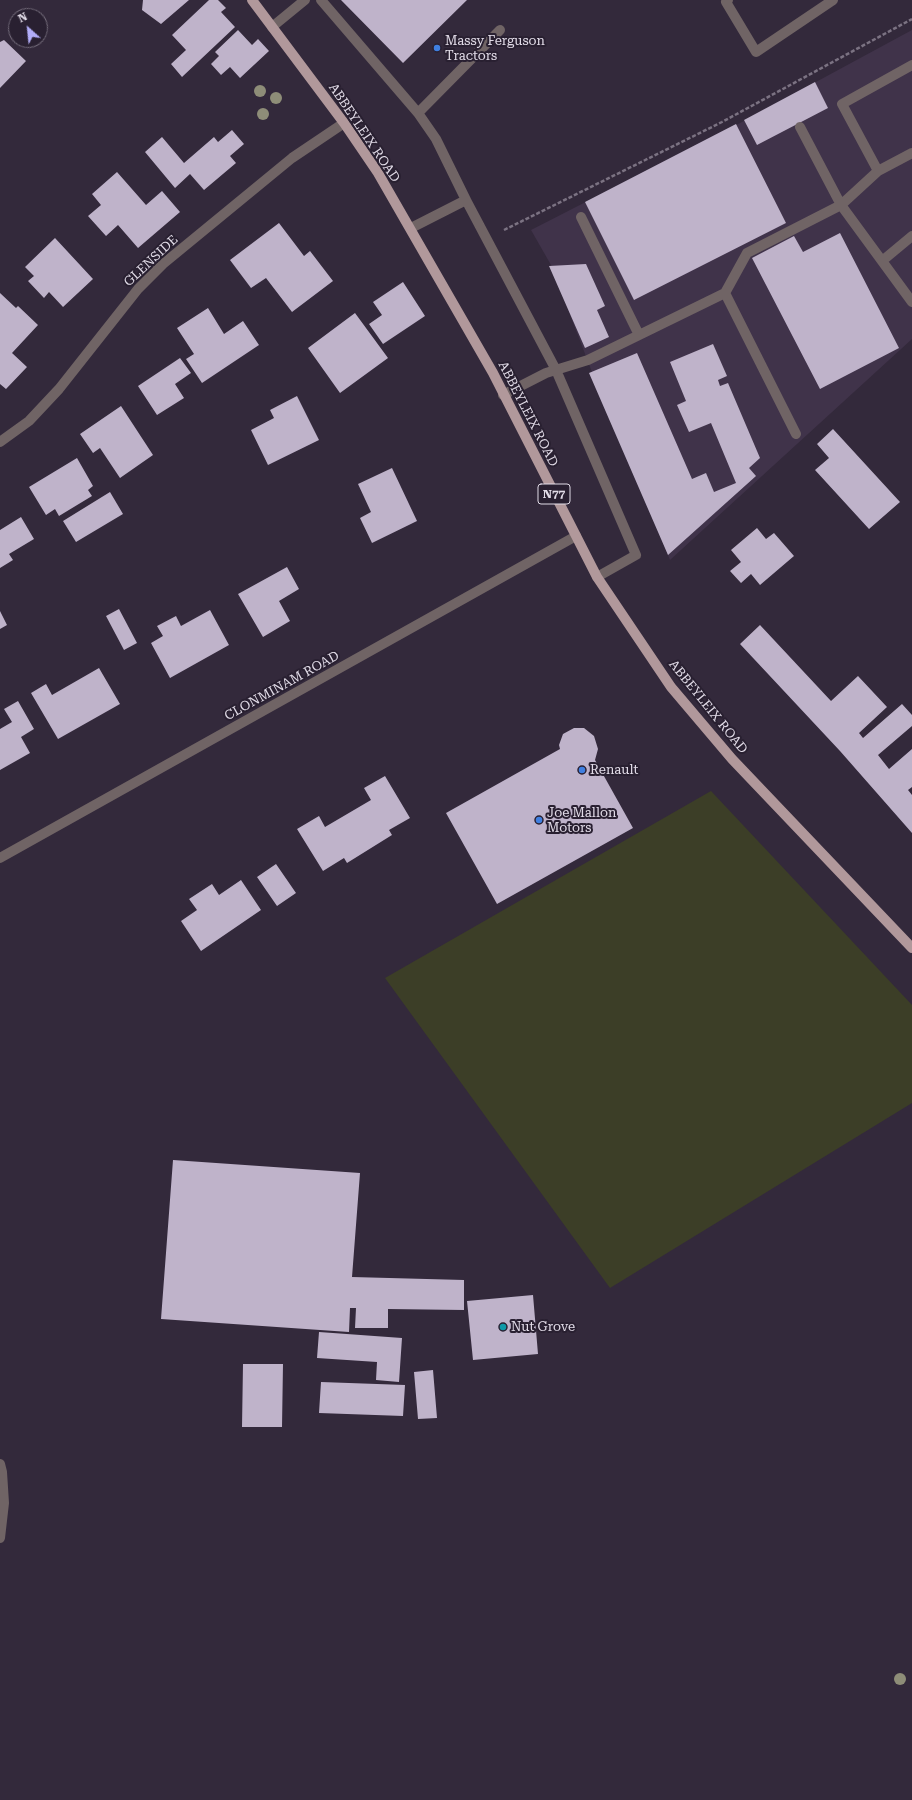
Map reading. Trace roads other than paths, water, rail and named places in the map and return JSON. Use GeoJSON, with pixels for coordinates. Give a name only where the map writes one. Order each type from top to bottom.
{"type":"FeatureCollection","features":[{"type":"Feature","properties":{"kind":"main road","name":"ABBEYLEIX ROAD"},"geometry":{"type":"LineString","coordinates":[[252,0],[344,122],[411,228],[503,395],[597,577],[671,687],[732,759],[912,948]]}},
{"type":"Feature","properties":{"kind":"street"},"geometry":{"type":"LineString","coordinates":[[272,27],[305,0]]}},
{"type":"Feature","properties":{"kind":"street"},"geometry":{"type":"LineString","coordinates":[[321,0],[418,113],[436,139],[466,200],[556,370],[636,555],[597,577]]}},
{"type":"Feature","properties":{"kind":"street"},"geometry":{"type":"LineString","coordinates":[[728,0],[726,2],[756,52],[833,0]]}},
{"type":"Feature","properties":{"kind":"street"},"geometry":{"type":"LineString","coordinates":[[418,113],[500,30]]}},
{"type":"Feature","properties":{"kind":"street"},"geometry":{"type":"LineString","coordinates":[[878,171],[842,104],[912,65]]}},
{"type":"Feature","properties":{"kind":"street","name":"GLENSIDE"},"geometry":{"type":"LineString","coordinates":[[0,442],[29,421],[59,389],[138,289],[163,264],[269,176],[328,132],[344,122]]}},
{"type":"Feature","properties":{"kind":"street"},"geometry":{"type":"LineString","coordinates":[[800,127],[841,205],[912,302]]}},
{"type":"Feature","properties":{"kind":"street"},"geometry":{"type":"LineString","coordinates":[[503,395],[546,373],[588,360],[725,293],[747,253],[841,205],[878,171],[912,153]]}},
{"type":"Feature","properties":{"kind":"street"},"geometry":{"type":"LineString","coordinates":[[411,228],[466,200]]}},
{"type":"Feature","properties":{"kind":"street"},"geometry":{"type":"LineString","coordinates":[[581,217],[639,335]]}},
{"type":"Feature","properties":{"kind":"street"},"geometry":{"type":"LineString","coordinates":[[882,260],[912,236]]}},
{"type":"Feature","properties":{"kind":"street"},"geometry":{"type":"LineString","coordinates":[[725,293],[796,434]]}},
{"type":"Feature","properties":{"kind":"street","name":"CLONMINAM ROAD"},"geometry":{"type":"LineString","coordinates":[[0,858],[576,536]]}},
{"type":"Feature","properties":{"kind":"street"},"geometry":{"type":"LineString","coordinates":[[0,1464],[4,1503],[0,1538]]}},
{"type":"Feature","properties":{"kind":"place","name":"Massy Ferguson Tractors"},"geometry":{"type":"Point","coordinates":[437,48]}},
{"type":"Feature","properties":{"kind":"place","name":"Renault"},"geometry":{"type":"Point","coordinates":[582,770]}},
{"type":"Feature","properties":{"kind":"place","name":"Joe Mallon Motors"},"geometry":{"type":"Point","coordinates":[539,820]}},
{"type":"Feature","properties":{"kind":"place","name":"Nut Grove"},"geometry":{"type":"Point","coordinates":[503,1327]}}]}
